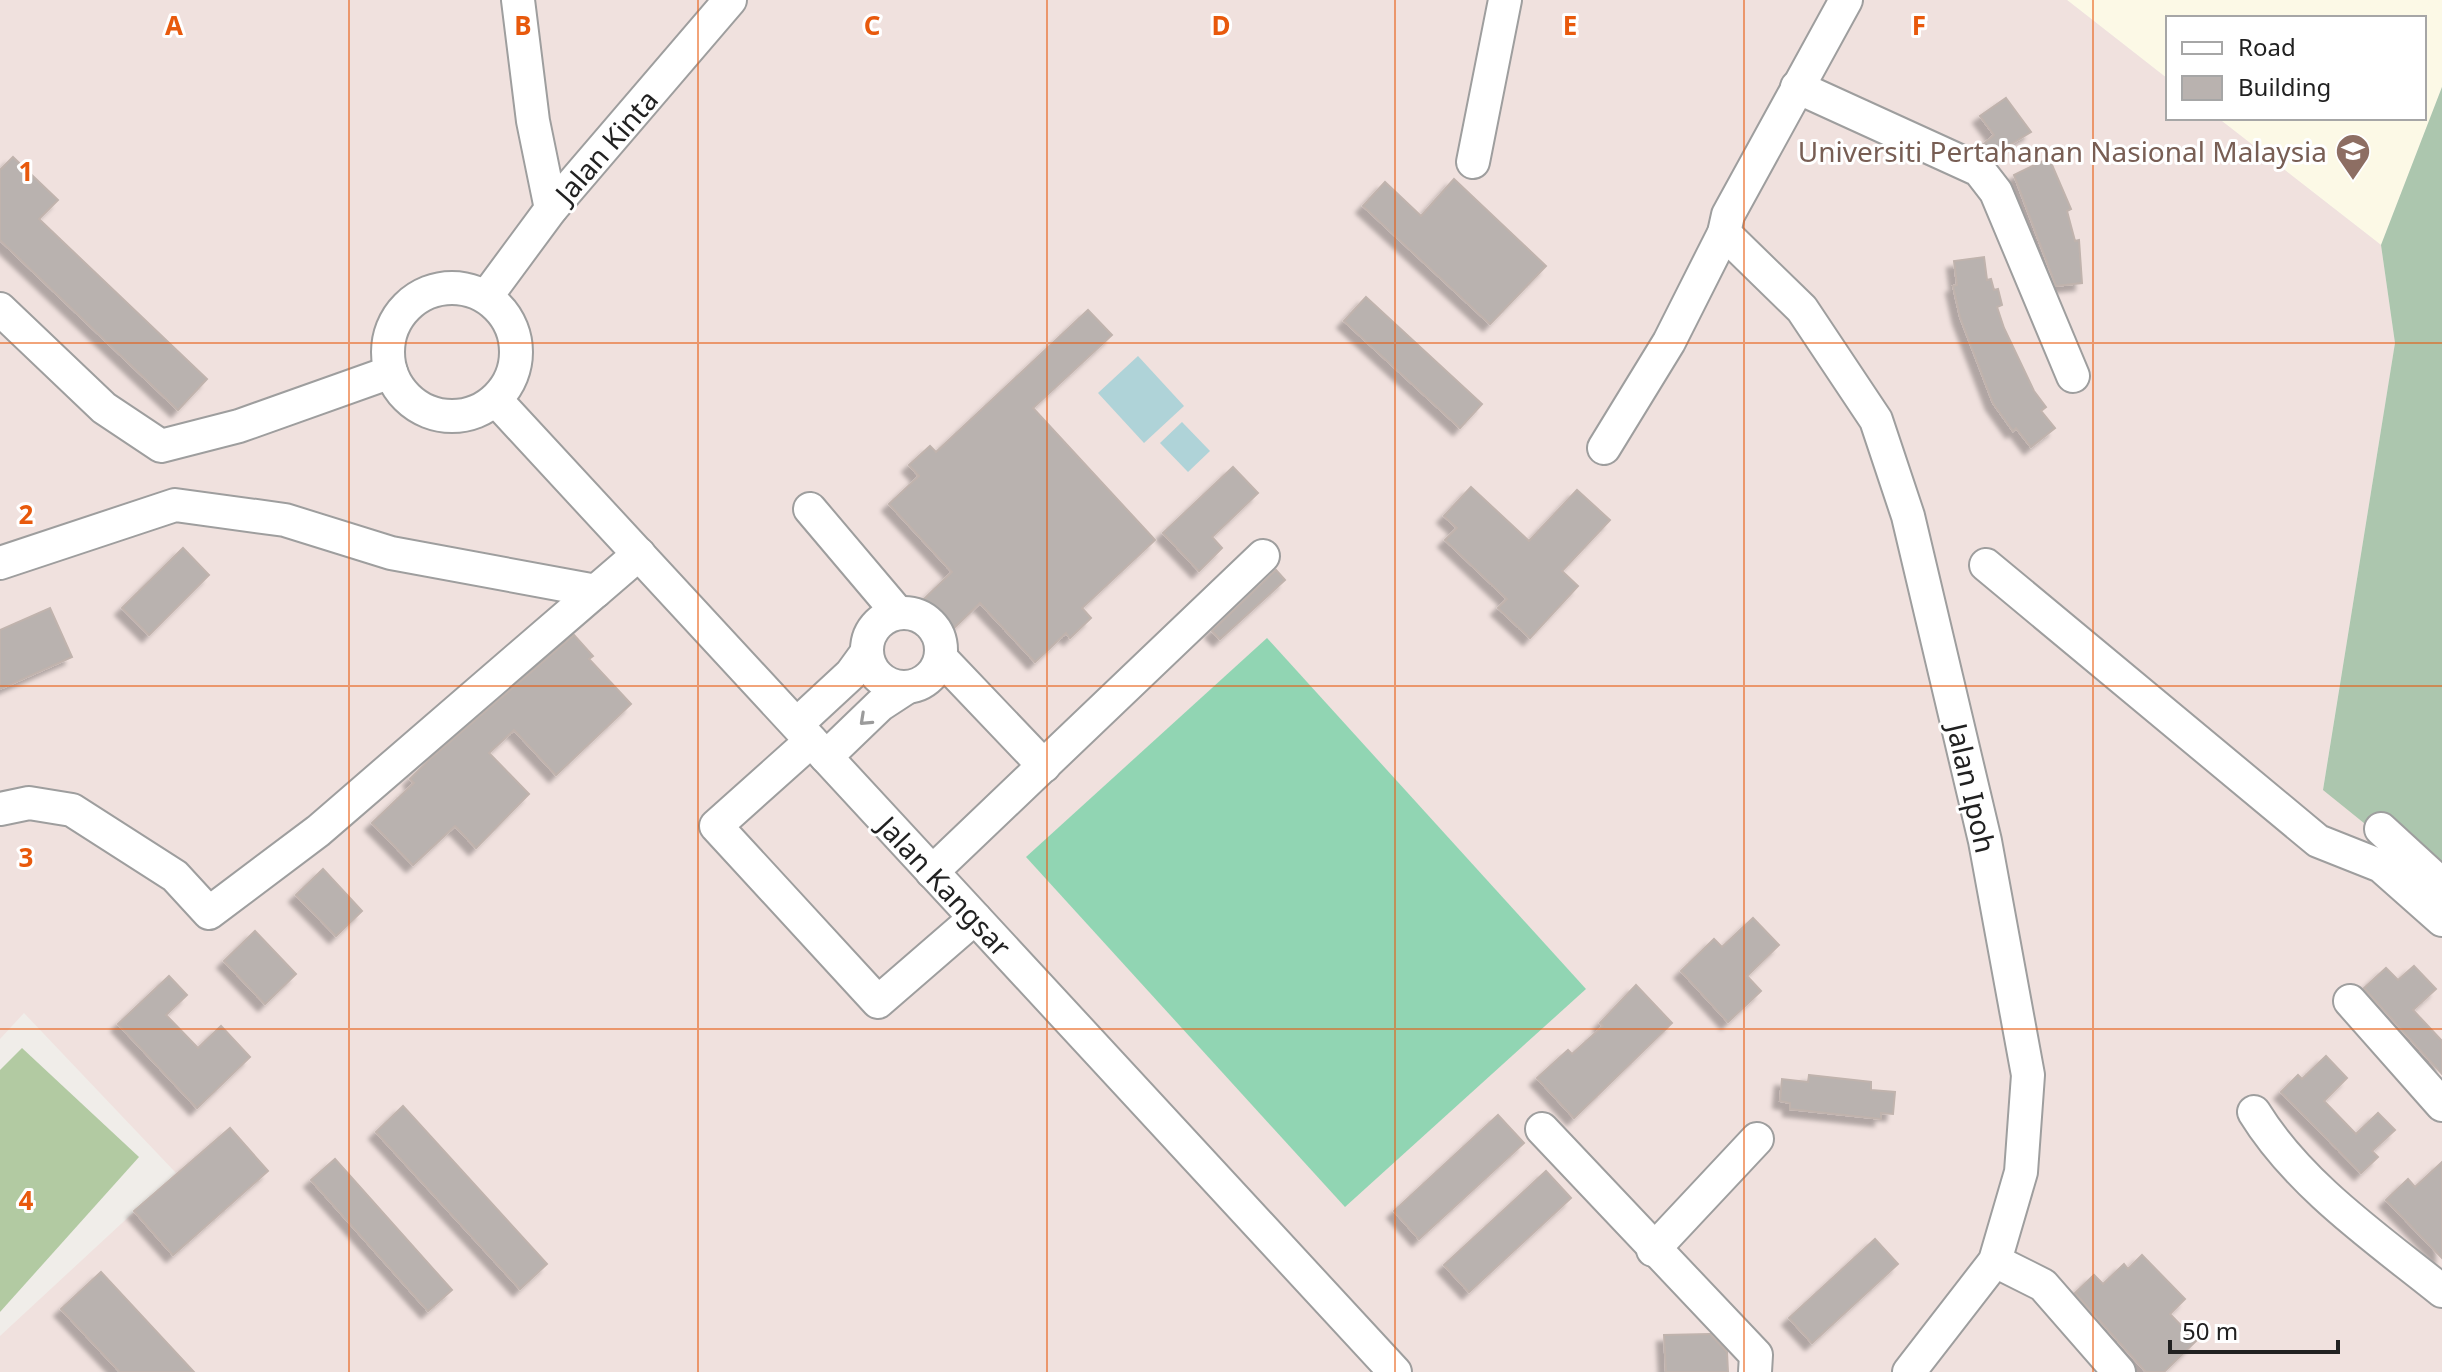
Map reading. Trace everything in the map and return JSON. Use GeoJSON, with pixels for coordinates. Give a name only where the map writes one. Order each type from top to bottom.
{"type":"FeatureCollection","features":[{"type":"Feature","properties":{"kind":"street"},"geometry":{"type":"LineString","coordinates":[[518,0],[533,121],[551,209]]}},
{"type":"Feature","properties":{"kind":"street","name":"Jalan Kinta"},"geometry":{"type":"LineString","coordinates":[[486,297],[551,209],[730,0]]}},
{"type":"Feature","properties":{"kind":"street"},"geometry":{"type":"LineString","coordinates":[[1473,162],[1505,0]]}},
{"type":"Feature","properties":{"kind":"street"},"geometry":{"type":"LineString","coordinates":[[1604,448],[1669,342],[1724,233],[1728,215],[1846,0]]}},
{"type":"Feature","properties":{"kind":"street"},"geometry":{"type":"LineString","coordinates":[[1797,87],[1979,170],[1996,192],[2073,376]]}},
{"type":"Feature","properties":{"kind":"street","name":"Jalan Ipoh"},"geometry":{"type":"LineString","coordinates":[[1724,233],[1802,309],[1876,420],[1908,516],[1985,841],[2028,1075],[2021,1172],[1995,1261],[1909,1372]]}},
{"type":"Feature","properties":{"kind":"street"},"geometry":{"type":"LineString","coordinates":[[440,288],[463,288],[486,297],[503,312],[517,343],[516,365],[507,386],[496,400],[477,411],[455,416],[438,415],[417,406],[401,391],[391,372],[387,350],[395,321],[413,300],[440,288]]}},
{"type":"Feature","properties":{"kind":"street"},"geometry":{"type":"LineString","coordinates":[[0,309],[104,408],[161,446],[239,426],[391,372]]}},
{"type":"Feature","properties":{"kind":"street","name":"Jalan Kangsar"},"geometry":{"type":"LineString","coordinates":[[496,400],[1395,1372]]}},
{"type":"Feature","properties":{"kind":"street"},"geometry":{"type":"LineString","coordinates":[[0,563],[175,505],[285,520],[391,553],[596,591]]}},
{"type":"Feature","properties":{"kind":"street"},"geometry":{"type":"LineString","coordinates":[[810,509],[898,613]]}},
{"type":"Feature","properties":{"kind":"street"},"geometry":{"type":"LineString","coordinates":[[0,809],[29,803],[72,810],[175,876],[209,913],[318,831],[639,554]]}},
{"type":"Feature","properties":{"kind":"street"},"geometry":{"type":"LineString","coordinates":[[932,872],[1263,556]]}},
{"type":"Feature","properties":{"kind":"street"},"geometry":{"type":"LineString","coordinates":[[1986,565],[2318,841],[2381,866],[2442,920]]}},
{"type":"Feature","properties":{"kind":"street"},"geometry":{"type":"LineString","coordinates":[[811,741],[867,652],[875,627],[898,613],[916,615],[931,624],[940,640],[941,658],[929,679],[906,688],[811,741],[716,826],[878,1002],[975,918]]}},
{"type":"Feature","properties":{"kind":"street"},"geometry":{"type":"LineString","coordinates":[[867,652],[875,674],[884,682],[906,688]]}},
{"type":"Feature","properties":{"kind":"street"},"geometry":{"type":"LineString","coordinates":[[941,658],[1044,766]]}},
{"type":"Feature","properties":{"kind":"street"},"geometry":{"type":"LineString","coordinates":[[2381,829],[2442,885]]}},
{"type":"Feature","properties":{"kind":"street"},"geometry":{"type":"LineString","coordinates":[[2350,1001],[2442,1105]]}},
{"type":"Feature","properties":{"kind":"street"},"geometry":{"type":"LineString","coordinates":[[2254,1112],[2273,1144],[2348,1215],[2442,1291]]}},
{"type":"Feature","properties":{"kind":"street"},"geometry":{"type":"LineString","coordinates":[[1542,1129],[1653,1250],[1756,1355],[1755,1372]]}},
{"type":"Feature","properties":{"kind":"street"},"geometry":{"type":"LineString","coordinates":[[1653,1250],[1757,1139]]}},
{"type":"Feature","properties":{"kind":"street"},"geometry":{"type":"LineString","coordinates":[[1995,1261],[2043,1285],[2119,1372]]}},
{"type":"Feature","properties":{"kind":"shaded area"},"geometry":{"type":"Polygon","coordinates":[[[0,0],[2067,0],[2166,77],[2166,120],[2221,120],[2381,245],[2395,343],[2323,789],[2442,886],[2442,1372],[0,1372],[0,1336],[176,1173],[24,1013],[0,1039],[0,0]]]}},
{"type":"Feature","properties":{"kind":"shaded area","name":"Universiti Pertahanan Nasional Malaysia"},"geometry":{"type":"Polygon","coordinates":[[[2067,0],[2442,0],[2442,87],[2381,245],[2221,120],[2426,120],[2426,16],[2166,16],[2166,77],[2067,0]]]}},
{"type":"Feature","properties":{"kind":"green space"},"geometry":{"type":"Polygon","coordinates":[[[2442,87],[2442,886],[2323,790],[2395,343],[2381,245],[2442,87]]]}},
{"type":"Feature","properties":{"kind":"green space"},"geometry":{"type":"Polygon","coordinates":[[[1267,638],[1586,989],[1345,1207],[1026,857],[1267,638]]]}},
{"type":"Feature","properties":{"kind":"green space"},"geometry":{"type":"Polygon","coordinates":[[[22,1048],[139,1157],[0,1312],[0,1070],[22,1048]]]}},
{"type":"Feature","properties":{"kind":"water"},"geometry":{"type":"Polygon","coordinates":[[[1138,356],[1184,406],[1144,443],[1098,393],[1138,356]]]}},
{"type":"Feature","properties":{"kind":"water"},"geometry":{"type":"Polygon","coordinates":[[[1182,422],[1210,451],[1188,472],[1160,443],[1182,422]]]}},
{"type":"Feature","properties":{"kind":"building"},"geometry":{"type":"Polygon","coordinates":[[[2006,98],[2031,132],[1991,156],[1978,149],[1994,135],[1980,116],[2006,98]]]}},
{"type":"Feature","properties":{"kind":"building"},"geometry":{"type":"Polygon","coordinates":[[[13,157],[58,200],[39,219],[207,379],[178,410],[0,240],[0,170],[13,157]]]}},
{"type":"Feature","properties":{"kind":"building"},"geometry":{"type":"Polygon","coordinates":[[[2049,158],[2071,209],[2067,211],[2075,241],[2079,240],[2082,283],[2056,286],[2014,175],[2049,158]]]}},
{"type":"Feature","properties":{"kind":"building"},"geometry":{"type":"Polygon","coordinates":[[[1454,179],[1546,266],[1490,324],[1363,206],[1385,182],[1421,216],[1454,179]]]}},
{"type":"Feature","properties":{"kind":"building"},"geometry":{"type":"Polygon","coordinates":[[[1984,257],[1987,280],[1991,279],[1994,290],[1998,289],[2002,305],[1997,307],[2004,328],[2034,391],[2046,407],[2041,411],[2055,428],[2031,447],[2016,428],[2013,431],[1993,403],[1960,317],[1953,286],[1957,285],[1954,261],[1984,257]]]}},
{"type":"Feature","properties":{"kind":"building"},"geometry":{"type":"Polygon","coordinates":[[[1366,297],[1482,404],[1460,428],[1344,321],[1366,297]]]}},
{"type":"Feature","properties":{"kind":"building"},"geometry":{"type":"Polygon","coordinates":[[[1088,310],[1112,335],[1033,408],[1155,540],[1082,608],[1091,618],[1070,638],[1066,633],[1035,662],[980,603],[953,629],[924,599],[952,572],[889,504],[919,476],[909,465],[930,446],[936,452],[1088,310]]]}},
{"type":"Feature","properties":{"kind":"building"},"geometry":{"type":"Polygon","coordinates":[[[1233,467],[1258,493],[1212,537],[1222,548],[1199,571],[1163,533],[1233,467]]]}},
{"type":"Feature","properties":{"kind":"building"},"geometry":{"type":"Polygon","coordinates":[[[1471,487],[1529,541],[1577,490],[1610,520],[1562,571],[1578,586],[1530,638],[1498,608],[1507,599],[1445,540],[1457,528],[1444,516],[1471,487]]]}},
{"type":"Feature","properties":{"kind":"building"},"geometry":{"type":"Polygon","coordinates":[[[183,548],[209,575],[149,635],[122,608],[183,548]]]}},
{"type":"Feature","properties":{"kind":"building"},"geometry":{"type":"Polygon","coordinates":[[[1276,570],[1285,580],[1220,639],[1212,631],[1276,570]]]}},
{"type":"Feature","properties":{"kind":"building"},"geometry":{"type":"Polygon","coordinates":[[[50,608],[72,657],[0,689],[0,630],[50,608]]]}},
{"type":"Feature","properties":{"kind":"building"},"geometry":{"type":"Polygon","coordinates":[[[574,635],[593,656],[589,659],[631,704],[556,775],[514,730],[489,753],[529,794],[476,848],[455,826],[413,865],[372,823],[414,783],[410,779],[430,759],[574,635]]]}},
{"type":"Feature","properties":{"kind":"building"},"geometry":{"type":"Polygon","coordinates":[[[323,869],[362,911],[336,936],[296,895],[323,869]]]}},
{"type":"Feature","properties":{"kind":"building"},"geometry":{"type":"Polygon","coordinates":[[[1753,918],[1779,945],[1747,976],[1761,991],[1728,1022],[1681,971],[1714,939],[1722,947],[1753,918]]]}},
{"type":"Feature","properties":{"kind":"building"},"geometry":{"type":"Polygon","coordinates":[[[255,931],[296,974],[265,1004],[224,961],[255,931]]]}},
{"type":"Feature","properties":{"kind":"building"},"geometry":{"type":"Polygon","coordinates":[[[2414,966],[2436,989],[2413,1010],[2442,1041],[2442,1074],[2364,988],[2386,968],[2398,980],[2414,966]]]}},
{"type":"Feature","properties":{"kind":"building"},"geometry":{"type":"Polygon","coordinates":[[[169,976],[187,995],[166,1015],[198,1048],[221,1026],[250,1057],[197,1108],[118,1024],[169,976]]]}},
{"type":"Feature","properties":{"kind":"building"},"geometry":{"type":"Polygon","coordinates":[[[1636,985],[1672,1023],[1574,1118],[1537,1078],[1568,1050],[1572,1054],[1603,1026],[1600,1023],[1636,985]]]}},
{"type":"Feature","properties":{"kind":"building"},"geometry":{"type":"Polygon","coordinates":[[[2326,1056],[2347,1078],[2324,1101],[2356,1134],[2378,1113],[2395,1130],[2372,1151],[2378,1157],[2361,1173],[2281,1092],[2298,1075],[2302,1079],[2326,1056]]]}},
{"type":"Feature","properties":{"kind":"building"},"geometry":{"type":"Polygon","coordinates":[[[1809,1075],[1871,1082],[1871,1090],[1895,1092],[1893,1114],[1881,1113],[1881,1119],[1790,1109],[1790,1103],[1780,1101],[1782,1079],[1808,1082],[1809,1075]]]}},
{"type":"Feature","properties":{"kind":"building"},"geometry":{"type":"Polygon","coordinates":[[[403,1106],[547,1264],[520,1289],[376,1132],[403,1106]]]}},
{"type":"Feature","properties":{"kind":"building"},"geometry":{"type":"Polygon","coordinates":[[[1498,1115],[1524,1143],[1419,1239],[1394,1211],[1498,1115]]]}},
{"type":"Feature","properties":{"kind":"building"},"geometry":{"type":"Polygon","coordinates":[[[230,1128],[268,1171],[173,1255],[134,1211],[230,1128]]]}},
{"type":"Feature","properties":{"kind":"building"},"geometry":{"type":"Polygon","coordinates":[[[335,1159],[452,1290],[428,1311],[311,1180],[335,1159]]]}},
{"type":"Feature","properties":{"kind":"building"},"geometry":{"type":"Polygon","coordinates":[[[2442,1162],[2442,1258],[2386,1200],[2408,1179],[2415,1187],[2442,1162]]]}},
{"type":"Feature","properties":{"kind":"building"},"geometry":{"type":"Polygon","coordinates":[[[1546,1171],[1571,1198],[1469,1292],[1444,1265],[1546,1171]]]}},
{"type":"Feature","properties":{"kind":"building"},"geometry":{"type":"Polygon","coordinates":[[[1875,1239],[1898,1264],[1812,1343],[1789,1318],[1875,1239]]]}},
{"type":"Feature","properties":{"kind":"building"},"geometry":{"type":"Polygon","coordinates":[[[2142,1255],[2185,1299],[2170,1314],[2196,1341],[2164,1372],[2146,1372],[2075,1293],[2094,1275],[2103,1284],[2124,1264],[2128,1269],[2142,1255]]]}},
{"type":"Feature","properties":{"kind":"building"},"geometry":{"type":"Polygon","coordinates":[[[101,1272],[194,1372],[120,1372],[61,1309],[101,1272]]]}},
{"type":"Feature","properties":{"kind":"building"},"geometry":{"type":"Polygon","coordinates":[[[1710,1334],[1727,1352],[1728,1372],[1666,1372],[1664,1335],[1710,1334]]]}},
{"type":"Feature","properties":{"kind":"place","name":"Universiti Pertahanan Nasional Malaysia"},"geometry":{"type":"Point","coordinates":[2353,182]}}]}
